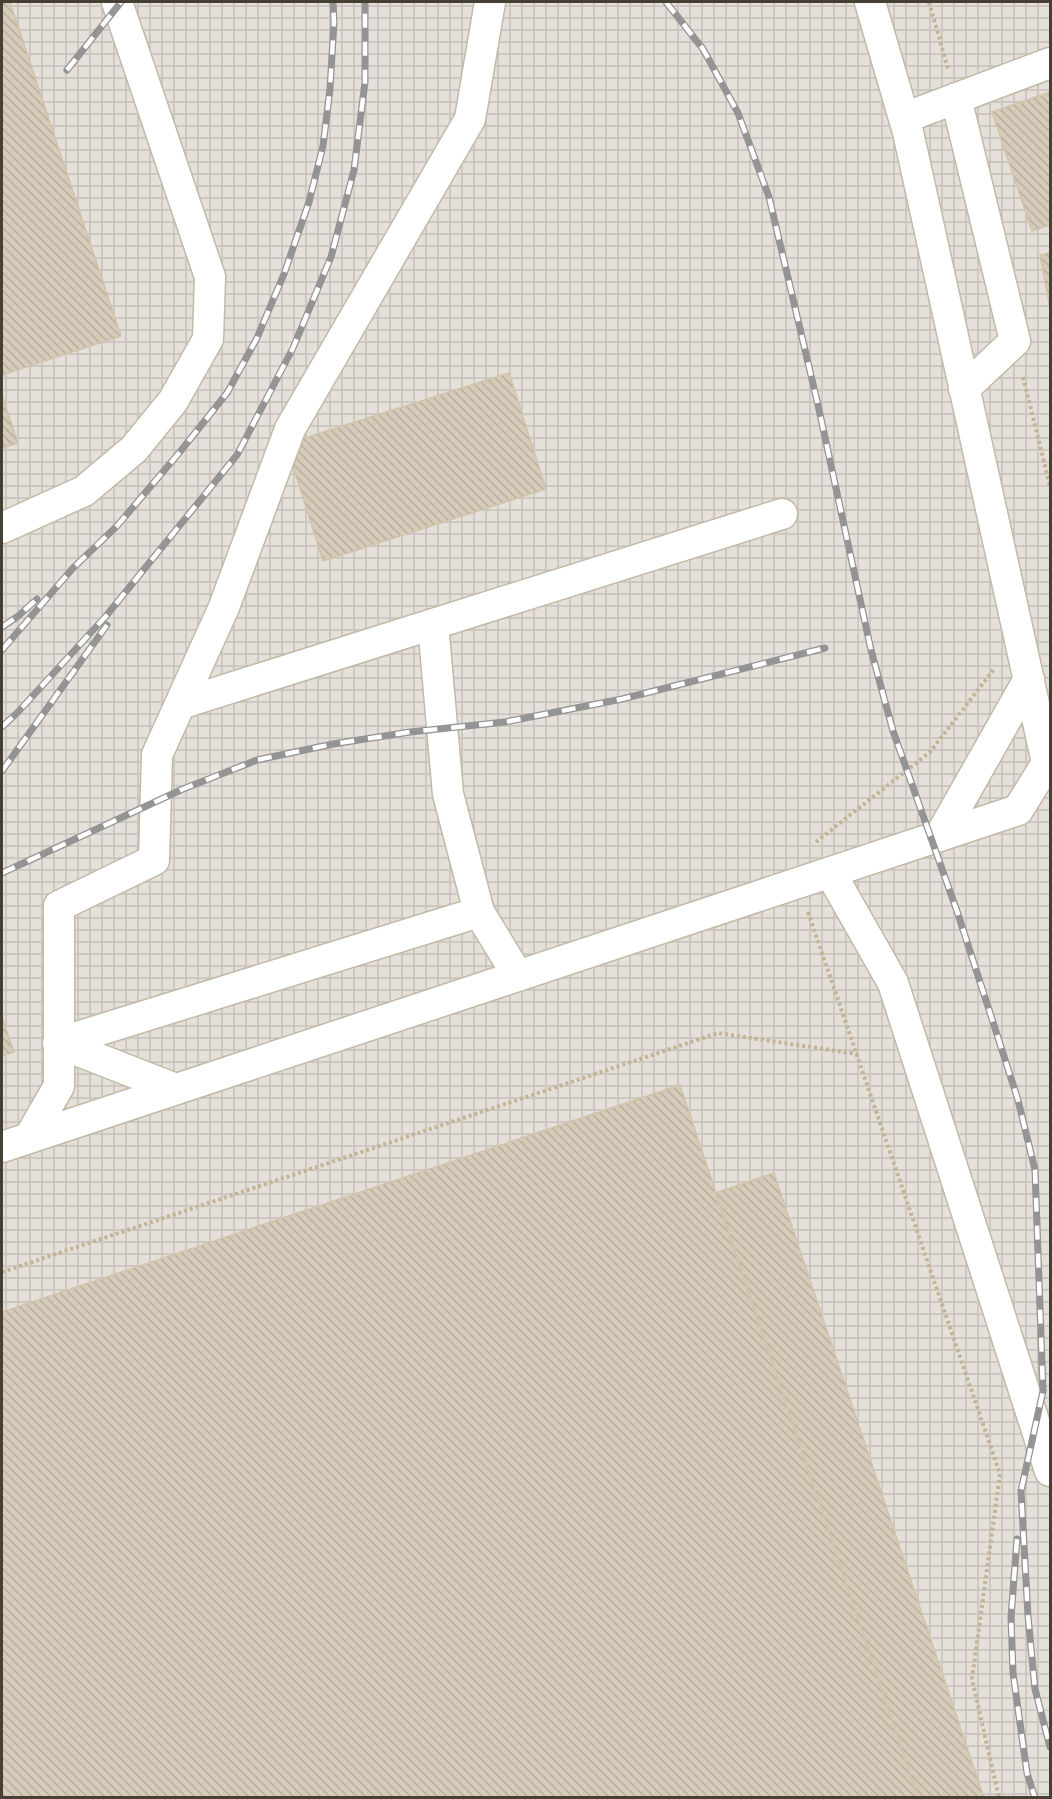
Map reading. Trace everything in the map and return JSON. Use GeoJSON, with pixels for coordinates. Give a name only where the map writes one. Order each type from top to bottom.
{"type":"FeatureCollection","features":[{"type":"Feature","properties":{"kind":"lane"},"geometry":{"type":"LineString","coordinates":[[2,528],[84,491],[134,449],[173,401],[208,339],[210,276],[117,2]]}},
{"type":"Feature","properties":{"kind":"lane"},"geometry":{"type":"LineString","coordinates":[[15,1142],[59,1086],[58,906],[154,860],[157,755],[224,607],[290,429],[470,119],[490,2]]}},
{"type":"Feature","properties":{"kind":"lane"},"geometry":{"type":"LineString","coordinates":[[15,1142],[1018,810],[1049,769],[904,118],[870,2]]}},
{"type":"Feature","properties":{"kind":"lane"},"geometry":{"type":"LineString","coordinates":[[904,118],[1050,63]]}},
{"type":"Feature","properties":{"kind":"lane"},"geometry":{"type":"LineString","coordinates":[[956,98],[1014,341],[964,389]]}},
{"type":"Feature","properties":{"kind":"lane"},"geometry":{"type":"LineString","coordinates":[[180,704],[782,514]]}},
{"type":"Feature","properties":{"kind":"lane"},"geometry":{"type":"LineString","coordinates":[[433,624],[448,794],[479,912],[518,976]]}},
{"type":"Feature","properties":{"kind":"lane"},"geometry":{"type":"LineString","coordinates":[[940,836],[1029,679]]}},
{"type":"Feature","properties":{"kind":"lane"},"geometry":{"type":"LineString","coordinates":[[830,872],[893,982],[1050,1472]]}},
{"type":"Feature","properties":{"kind":"lane"},"geometry":{"type":"LineString","coordinates":[[58,1043],[479,912]]}},
{"type":"Feature","properties":{"kind":"lane"},"geometry":{"type":"LineString","coordinates":[[58,1043],[176,1089]]}},
{"type":"Feature","properties":{"kind":"path"},"geometry":{"type":"LineString","coordinates":[[930,2],[956,98]]}},
{"type":"Feature","properties":{"kind":"path"},"geometry":{"type":"LineString","coordinates":[[1014,341],[1050,486]]}},
{"type":"Feature","properties":{"kind":"path"},"geometry":{"type":"LineString","coordinates":[[2,1272],[718,1033],[857,1053]]}},
{"type":"Feature","properties":{"kind":"shaded area"},"geometry":{"type":"Polygon","coordinates":[[[2,2],[1050,2],[1050,1797],[2,1797],[2,2]]]}},
{"type":"Feature","properties":{"kind":"building"},"geometry":{"type":"Polygon","coordinates":[[[2,2],[10,2],[121,336],[2,375],[2,2]]]}},
{"type":"Feature","properties":{"kind":"building"},"geometry":{"type":"Polygon","coordinates":[[[1050,92],[1050,225],[1032,231],[992,112],[1050,92]]]}},
{"type":"Feature","properties":{"kind":"building"},"geometry":{"type":"Polygon","coordinates":[[[1050,253],[1050,308],[1040,255],[1050,253]]]}},
{"type":"Feature","properties":{"kind":"building"},"geometry":{"type":"Polygon","coordinates":[[[509,373],[546,489],[323,561],[286,444],[509,373]]]}},
{"type":"Feature","properties":{"kind":"building"},"geometry":{"type":"Polygon","coordinates":[[[2,395],[18,443],[2,448],[2,395]]]}},
{"type":"Feature","properties":{"kind":"building"},"geometry":{"type":"Polygon","coordinates":[[[2,1017],[14,1052],[2,1056],[2,1017]]]}},
{"type":"Feature","properties":{"kind":"building"},"geometry":{"type":"Polygon","coordinates":[[[680,1085],[918,1798],[2,1798],[2,1312],[680,1085]]]}},
{"type":"Feature","properties":{"kind":"building"},"geometry":{"type":"Polygon","coordinates":[[[774,1173],[984,1798],[918,1798],[715,1193],[774,1173]]]}},
{"type":"Feature","properties":{"kind":"railway"},"geometry":{"type":"LineString","coordinates":[[67,70],[121,2]]}},
{"type":"Feature","properties":{"kind":"railway"},"geometry":{"type":"LineString","coordinates":[[2,650],[73,568],[117,526],[179,453],[227,393],[257,338],[284,274],[309,202],[323,146],[330,89],[333,2]]}},
{"type":"Feature","properties":{"kind":"railway"},"geometry":{"type":"LineString","coordinates":[[2,727],[106,616],[237,455],[293,348],[331,257],[354,170],[365,82],[365,2]]}},
{"type":"Feature","properties":{"kind":"railway"},"geometry":{"type":"LineString","coordinates":[[666,2],[703,49],[738,113],[769,197],[818,405],[871,650],[893,731],[958,914],[992,1019],[1018,1100],[1035,1170],[1043,1391],[1021,1491],[1028,1616],[1035,1689],[1050,1747]]}},
{"type":"Feature","properties":{"kind":"railway"},"geometry":{"type":"LineString","coordinates":[[2,627],[37,599]]}},
{"type":"Feature","properties":{"kind":"railway"},"geometry":{"type":"LineString","coordinates":[[2,771],[107,625]]}},
{"type":"Feature","properties":{"kind":"railway"},"geometry":{"type":"LineString","coordinates":[[2,873],[183,789],[257,760],[333,744],[410,732],[505,722],[622,699],[825,648]]}},
{"type":"Feature","properties":{"kind":"railway"},"geometry":{"type":"LineString","coordinates":[[1017,1539],[1011,1617],[1013,1673],[1027,1773],[1035,1798]]}}]}
